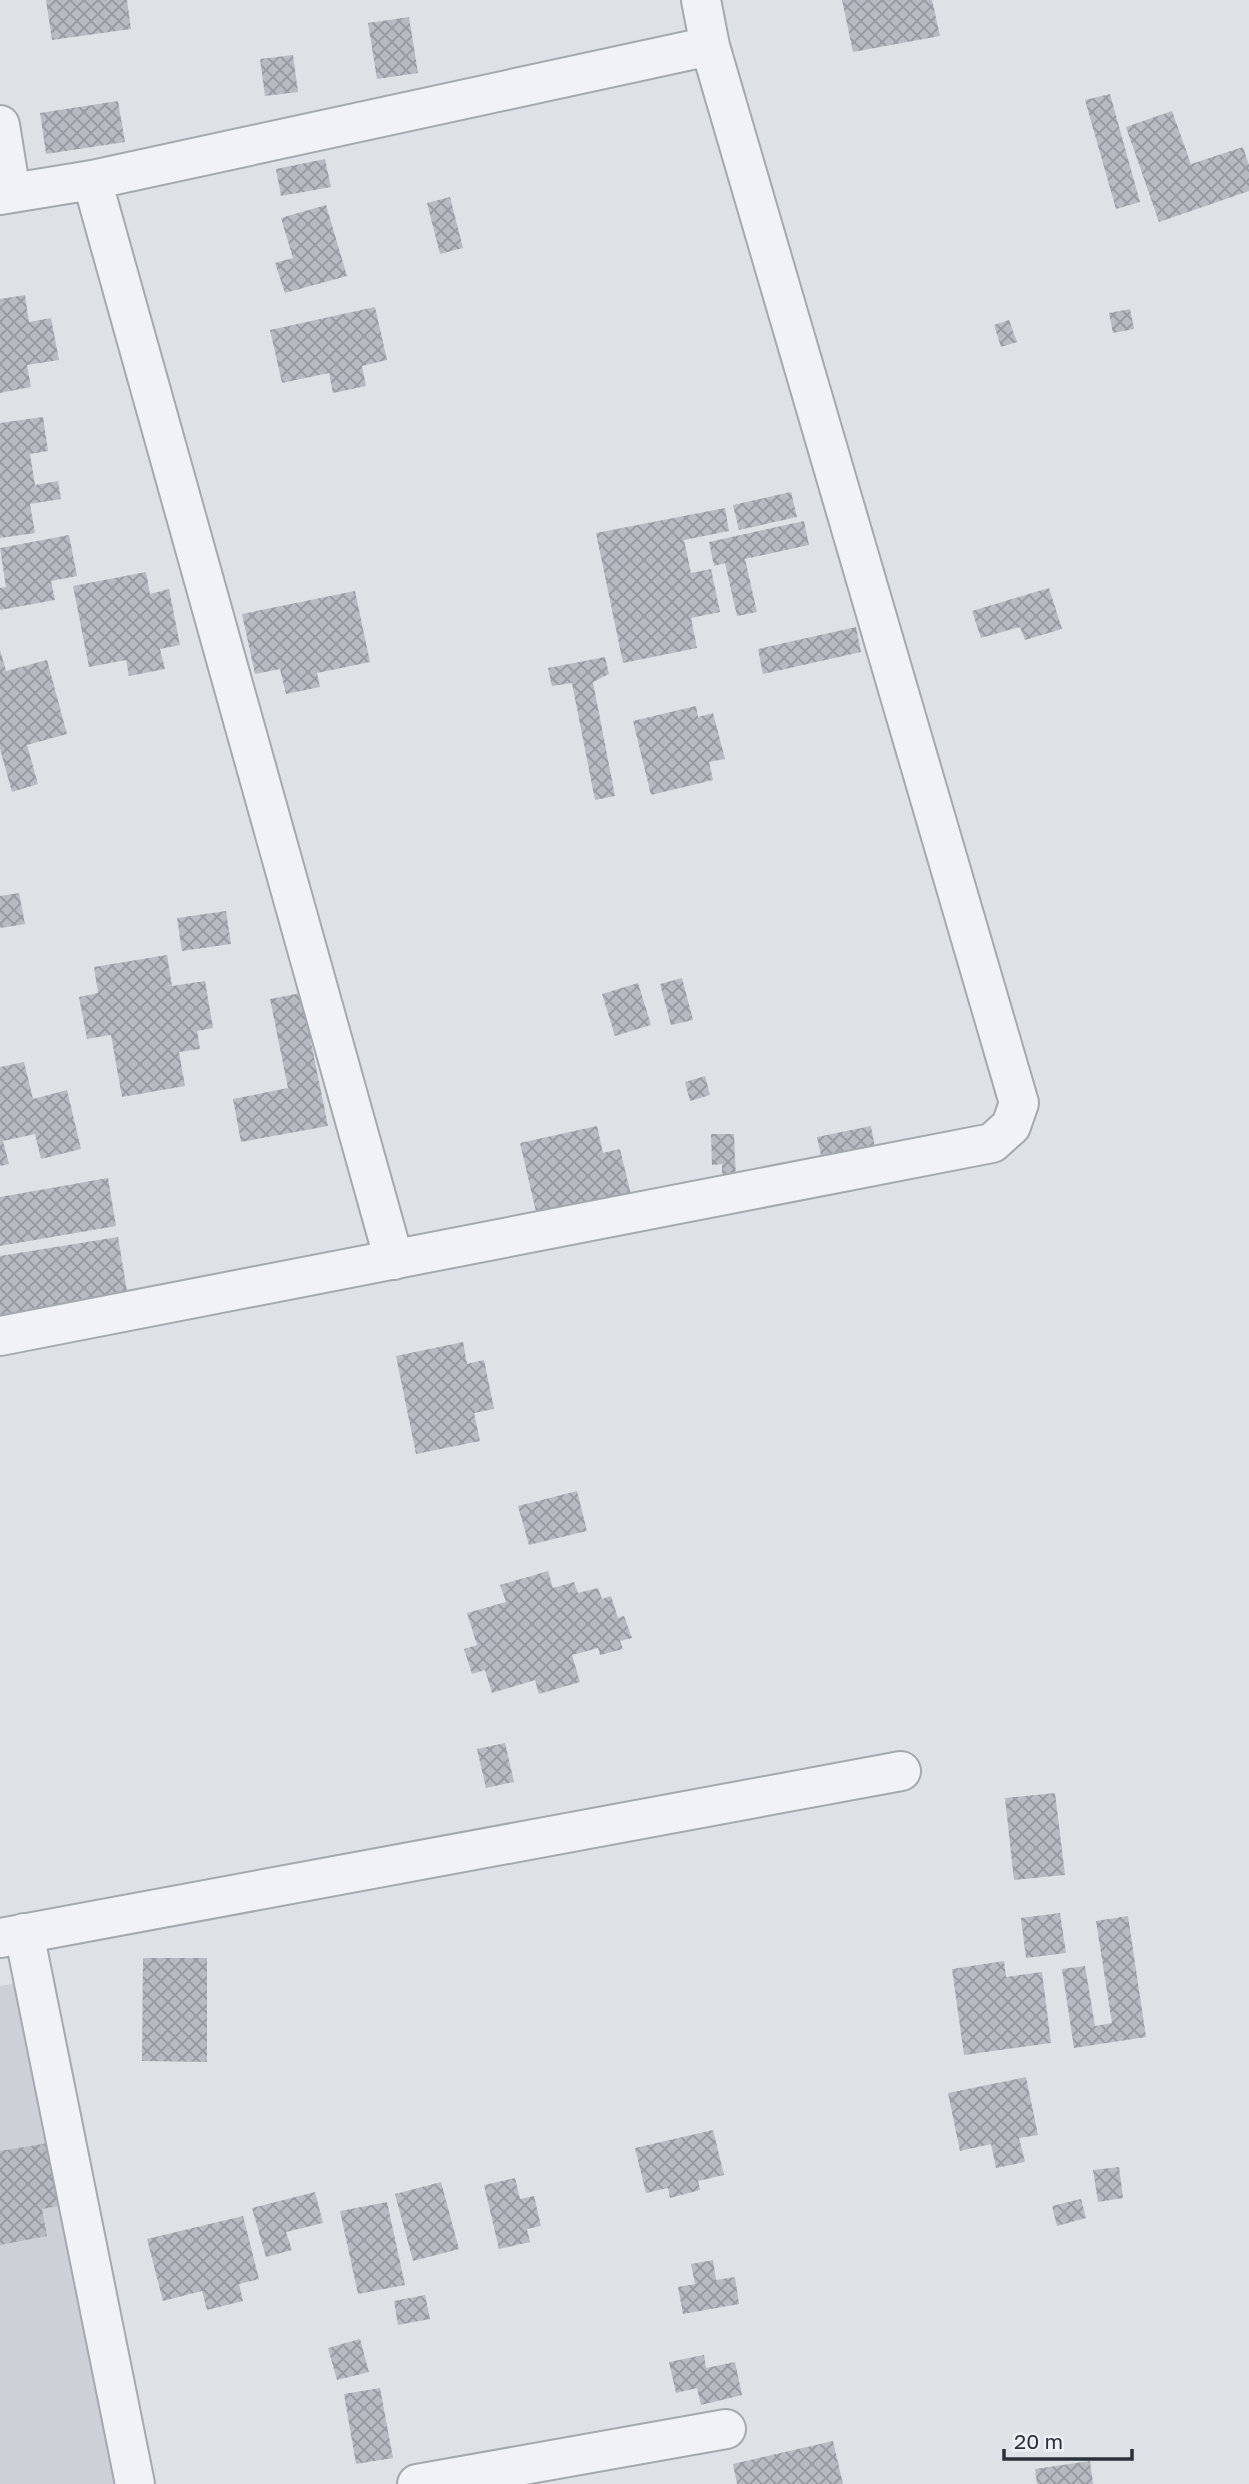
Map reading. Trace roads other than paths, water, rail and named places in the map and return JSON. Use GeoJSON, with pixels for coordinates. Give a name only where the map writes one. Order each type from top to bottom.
{"type":"FeatureCollection","features":[{"type":"Feature","properties":{"kind":"street"},"geometry":{"type":"LineString","coordinates":[[0,1336],[992,1143],[1011,1126],[1020,1103],[710,46],[701,0]]}},
{"type":"Feature","properties":{"kind":"street"},"geometry":{"type":"LineString","coordinates":[[0,125],[6,194],[92,180],[710,46]]}},
{"type":"Feature","properties":{"kind":"street"},"geometry":{"type":"LineString","coordinates":[[92,180],[394,1260]]}},
{"type":"Feature","properties":{"kind":"street"},"geometry":{"type":"LineString","coordinates":[[135,2484],[12,1935],[901,1771]]}},
{"type":"Feature","properties":{"kind":"street"},"geometry":{"type":"LineString","coordinates":[[417,2484],[726,2429]]}}]}
